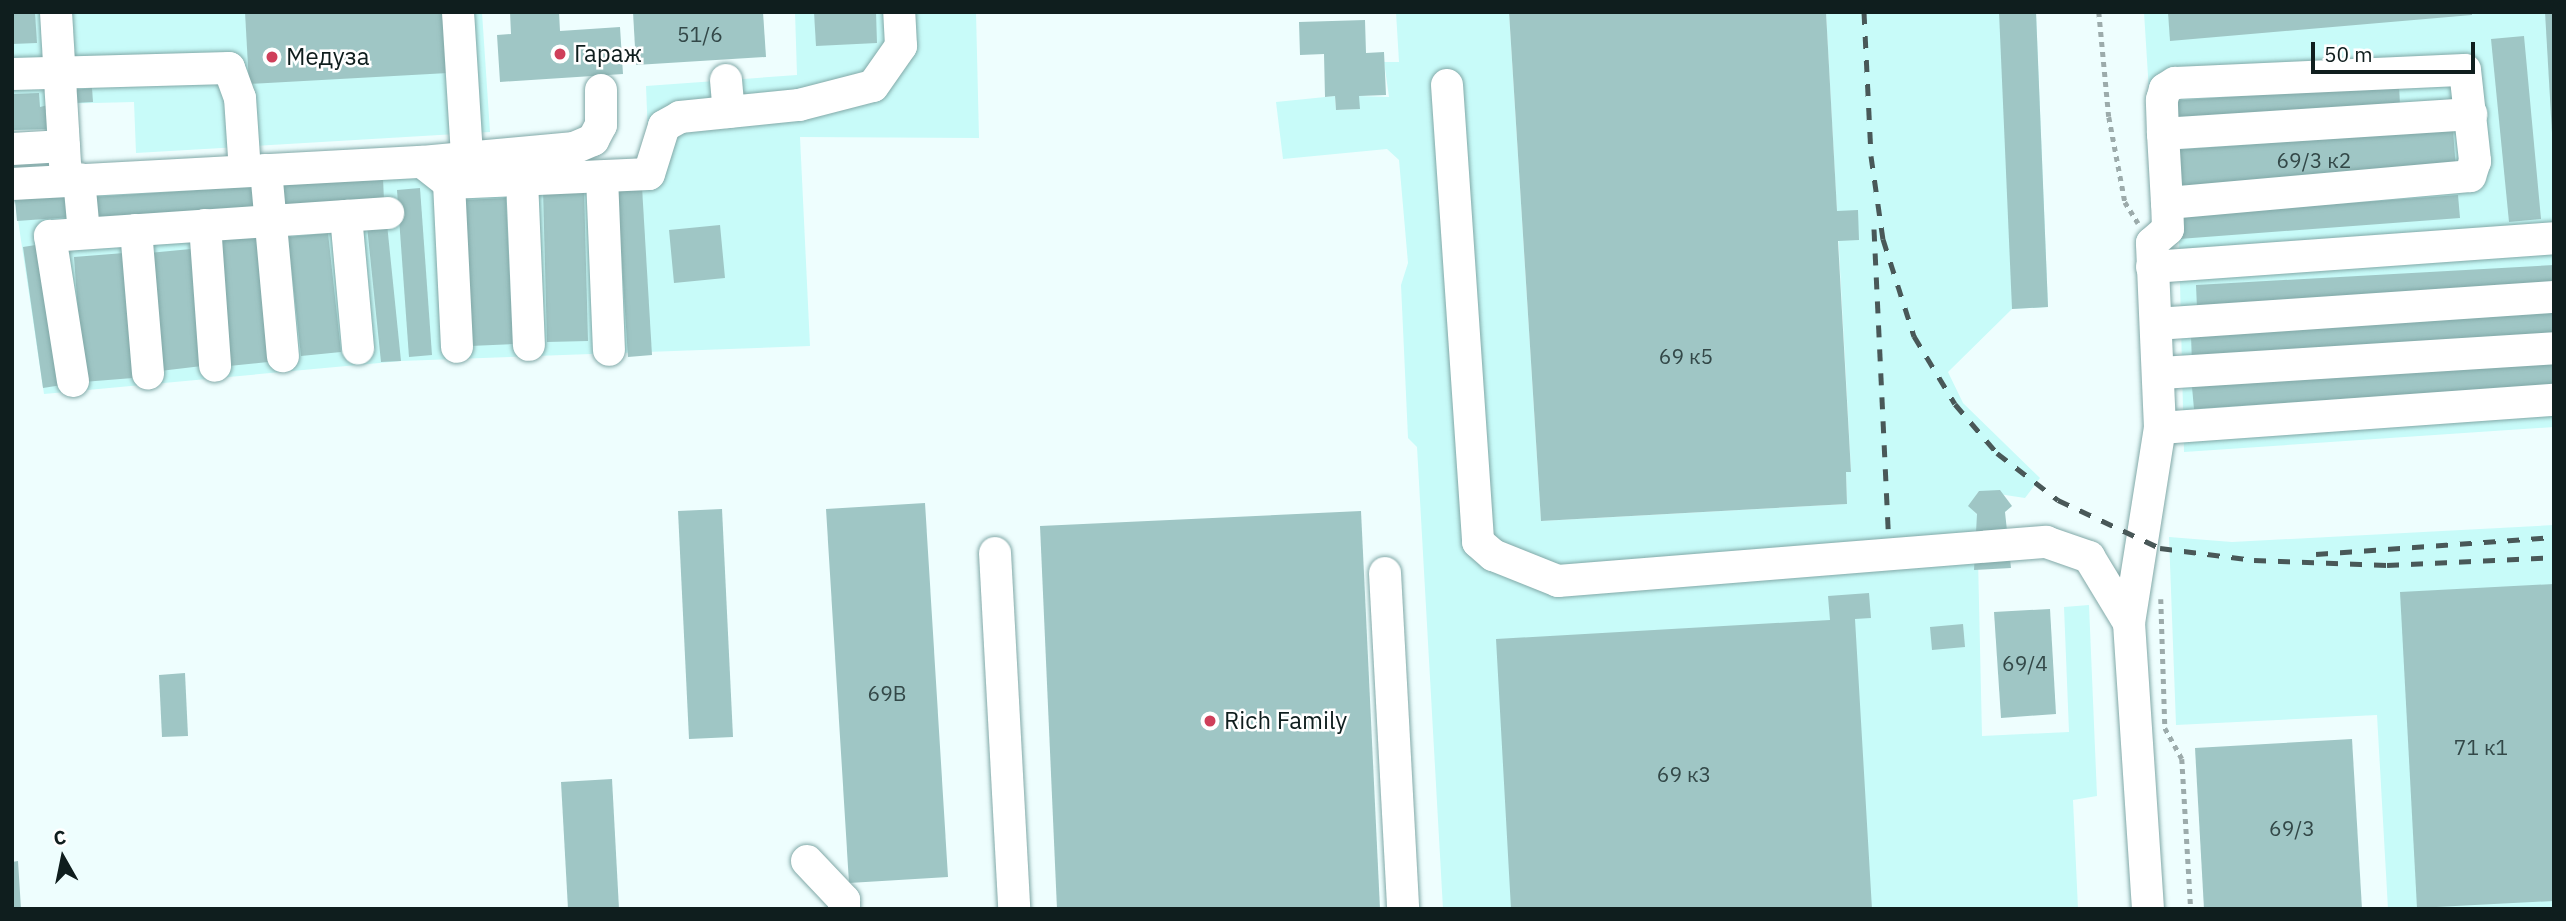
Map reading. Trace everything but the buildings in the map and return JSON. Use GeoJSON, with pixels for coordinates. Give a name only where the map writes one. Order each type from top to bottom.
{"type":"FeatureCollection","features":[{"type":"Feature","properties":{"kind":"lane"},"geometry":{"type":"LineString","coordinates":[[56,12],[64,146],[85,233]]}},
{"type":"Feature","properties":{"kind":"lane"},"geometry":{"type":"LineString","coordinates":[[458,12],[467,156]]}},
{"type":"Feature","properties":{"kind":"lane"},"geometry":{"type":"LineString","coordinates":[[422,162],[449,183],[649,174],[664,126],[680,117],[799,105],[873,86],[901,46],[899,12]]}},
{"type":"Feature","properties":{"kind":"lane"},"geometry":{"type":"LineString","coordinates":[[2147,909],[2129,623],[2160,428],[2161,373],[2152,255],[2168,229],[2162,100],[2175,83],[2448,66],[2465,70],[2475,161],[2470,176],[2456,182],[2167,203]]}},
{"type":"Feature","properties":{"kind":"lane"},"geometry":{"type":"LineString","coordinates":[[12,74],[229,68],[240,98],[270,221],[283,356]]}},
{"type":"Feature","properties":{"kind":"lane"},"geometry":{"type":"LineString","coordinates":[[726,80],[729,112]]}},
{"type":"Feature","properties":{"kind":"lane"},"geometry":{"type":"LineString","coordinates":[[1447,85],[1478,542],[1493,555],[1558,581],[2046,542],[2089,557],[2129,623]]}},
{"type":"Feature","properties":{"kind":"lane"},"geometry":{"type":"LineString","coordinates":[[12,184],[422,162],[574,148],[593,140],[601,125],[601,90]]}},
{"type":"Feature","properties":{"kind":"lane"},"geometry":{"type":"LineString","coordinates":[[2163,134],[2471,114]]}},
{"type":"Feature","properties":{"kind":"lane"},"geometry":{"type":"LineString","coordinates":[[12,149],[64,146]]}},
{"type":"Feature","properties":{"kind":"lane"},"geometry":{"type":"LineString","coordinates":[[602,177],[609,350]]}},
{"type":"Feature","properties":{"kind":"lane"},"geometry":{"type":"LineString","coordinates":[[522,180],[528,345]]}},
{"type":"Feature","properties":{"kind":"lane"},"geometry":{"type":"LineString","coordinates":[[449,183],[457,347]]}},
{"type":"Feature","properties":{"kind":"lane"},"geometry":{"type":"LineString","coordinates":[[73,381],[51,236],[388,213]]}},
{"type":"Feature","properties":{"kind":"lane"},"geometry":{"type":"LineString","coordinates":[[346,216],[358,348]]}},
{"type":"Feature","properties":{"kind":"lane"},"geometry":{"type":"LineString","coordinates":[[205,225],[215,366]]}},
{"type":"Feature","properties":{"kind":"lane"},"geometry":{"type":"LineString","coordinates":[[136,230],[148,373]]}},
{"type":"Feature","properties":{"kind":"lane"},"geometry":{"type":"LineString","coordinates":[[2152,255],[2554,239]]}},
{"type":"Feature","properties":{"kind":"lane"},"geometry":{"type":"LineString","coordinates":[[2156,324],[2554,297]]}},
{"type":"Feature","properties":{"kind":"lane"},"geometry":{"type":"LineString","coordinates":[[2161,373],[2554,348]]}},
{"type":"Feature","properties":{"kind":"lane"},"geometry":{"type":"LineString","coordinates":[[2160,428],[2554,400]]}},
{"type":"Feature","properties":{"kind":"lane"},"geometry":{"type":"LineString","coordinates":[[995,553],[1014,909]]}},
{"type":"Feature","properties":{"kind":"lane"},"geometry":{"type":"LineString","coordinates":[[1385,573],[1403,909]]}},
{"type":"Feature","properties":{"kind":"lane"},"geometry":{"type":"LineString","coordinates":[[807,860],[844,900],[844,909]]}},
{"type":"Feature","properties":{"kind":"path"},"geometry":{"type":"LineString","coordinates":[[2099,12],[2124,202],[2152,255]]}},
{"type":"Feature","properties":{"kind":"path"},"geometry":{"type":"LineString","coordinates":[[2161,590],[2165,728],[2182,759],[2190,909]]}},
{"type":"Feature","properties":{"kind":"shaded area"},"geometry":{"type":"Polygon","coordinates":[[[12,12],[482,12],[490,132],[136,153],[134,102],[54,104],[49,129],[12,130],[12,12]]]}},
{"type":"Feature","properties":{"kind":"shaded area"},"geometry":{"type":"Polygon","coordinates":[[[795,12],[976,12],[979,138],[800,137],[810,346],[401,361],[44,394],[15,200],[649,162],[646,86],[797,75],[795,12]]]}},
{"type":"Feature","properties":{"kind":"shaded area"},"geometry":{"type":"Polygon","coordinates":[[[1396,12],[1509,12],[1541,521],[1847,504],[1846,472],[1851,471],[1826,12],[2036,12],[2048,307],[2012,309],[1948,372],[1963,403],[2040,478],[2025,498],[1979,491],[1969,506],[1977,514],[1982,736],[2069,732],[2064,607],[2089,605],[2097,796],[2073,800],[2078,909],[1443,909],[1417,447],[1408,438],[1401,285],[1408,263],[1399,160],[1387,149],[1283,159],[1276,102],[1335,96],[1336,110],[1359,109],[1359,96],[1389,97],[1384,62],[1399,62],[1396,12]]]}},
{"type":"Feature","properties":{"kind":"shaded area"},"geometry":{"type":"Polygon","coordinates":[[[2144,12],[2554,12],[2554,427],[2184,452],[2179,240],[2157,220],[2144,12]]]}},
{"type":"Feature","properties":{"kind":"shaded area"},"geometry":{"type":"Polygon","coordinates":[[[2554,525],[2554,909],[2388,909],[2377,715],[2176,725],[2169,537],[2232,542],[2554,525]]]}},
{"type":"Feature","properties":{"kind":"railway"},"geometry":{"type":"LineString","coordinates":[[1864,12],[1871,156],[1883,239],[1914,336],[1955,404],[1997,453],[2058,500],[2160,548],[2254,560],[2387,565],[2554,557]]}},
{"type":"Feature","properties":{"kind":"railway"},"geometry":{"type":"LineString","coordinates":[[1874,229],[1888,530]]}},
{"type":"Feature","properties":{"kind":"railway"},"geometry":{"type":"LineString","coordinates":[[2316,554],[2554,537]]}},
{"type":"Feature","properties":{"kind":"place","name":"Гараж"},"geometry":{"type":"Point","coordinates":[560,54]}},
{"type":"Feature","properties":{"kind":"place","name":"Медуза"},"geometry":{"type":"Point","coordinates":[272,57]}},
{"type":"Feature","properties":{"kind":"place","name":"Rich Family"},"geometry":{"type":"Point","coordinates":[1210,721]}}]}
